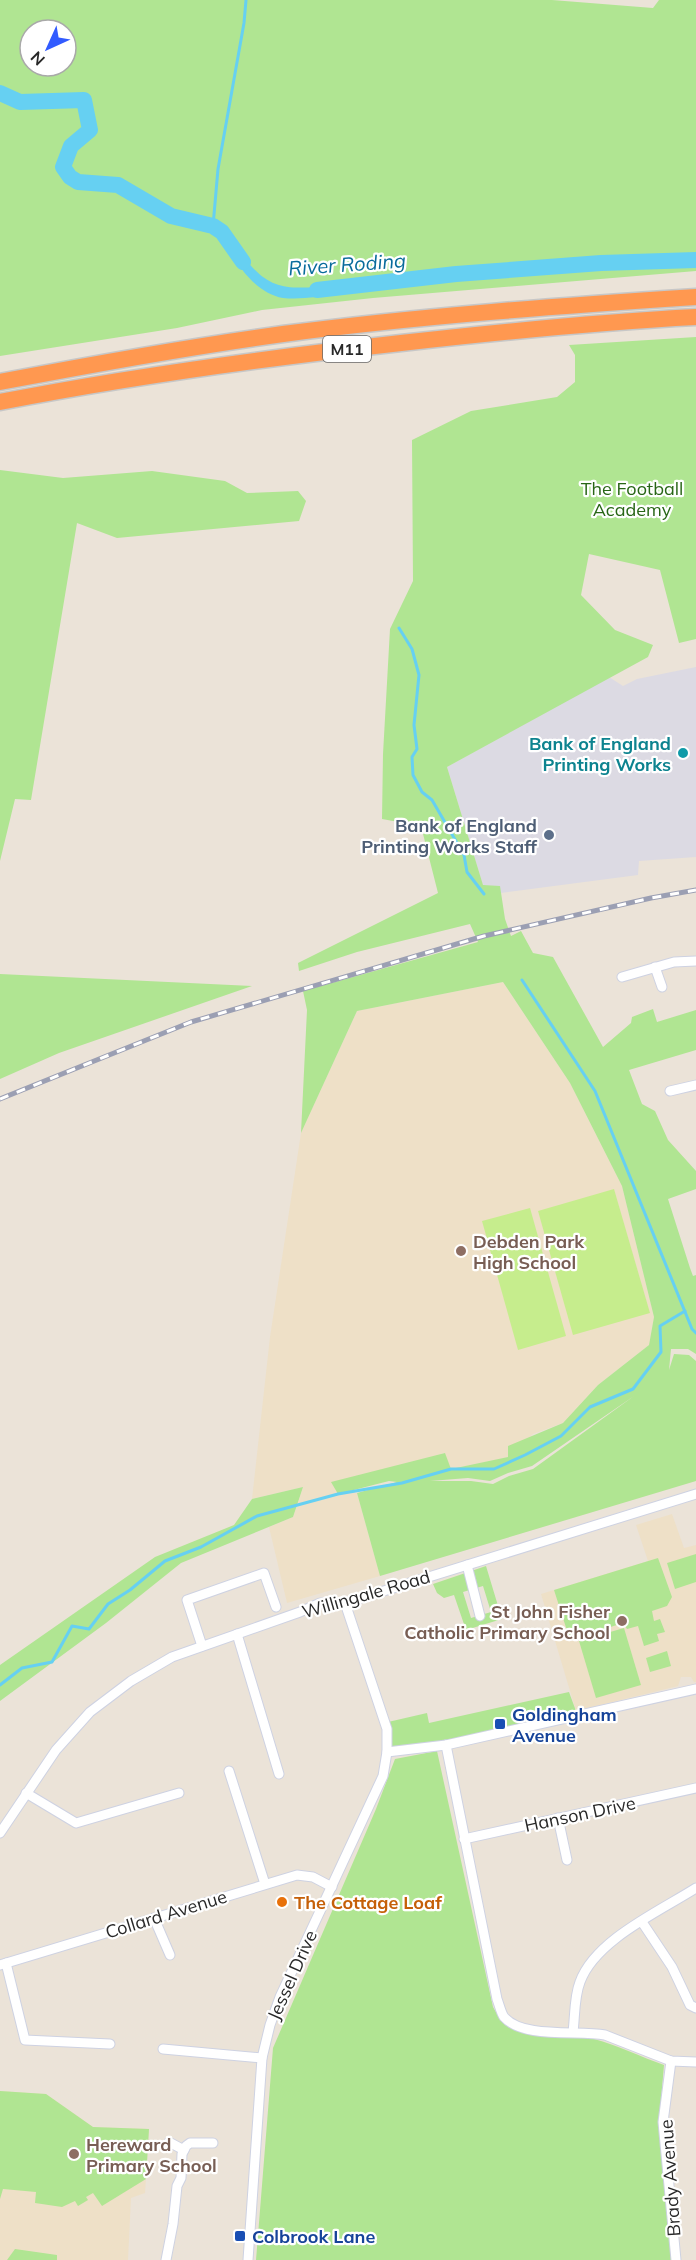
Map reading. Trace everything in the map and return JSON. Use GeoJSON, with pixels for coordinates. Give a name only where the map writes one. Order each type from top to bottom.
{"type":"FeatureCollection","features":[{"type":"Feature","properties":{"kind":"highway","name":"M11"},"geometry":{"type":"LineString","coordinates":[[0,382],[74,367],[284,334],[498,312],[696,297]]}},
{"type":"Feature","properties":{"kind":"highway","name":"M11"},"geometry":{"type":"LineString","coordinates":[[0,402],[75,387],[297,354],[513,331],[696,317]]}},
{"type":"Feature","properties":{"kind":"street"},"geometry":{"type":"LineString","coordinates":[[622,977],[674,962],[696,961]]}},
{"type":"Feature","properties":{"kind":"street"},"geometry":{"type":"LineString","coordinates":[[655,968],[662,987]]}},
{"type":"Feature","properties":{"kind":"street"},"geometry":{"type":"LineString","coordinates":[[670,1091],[696,1085]]}},
{"type":"Feature","properties":{"kind":"street","name":"Willingale Road"},"geometry":{"type":"LineString","coordinates":[[0,1833],[56,1750],[90,1712],[131,1681],[172,1657],[320,1603],[345,1603],[696,1494]]}},
{"type":"Feature","properties":{"kind":"street"},"geometry":{"type":"LineString","coordinates":[[467,1565],[480,1616]]}},
{"type":"Feature","properties":{"kind":"street"},"geometry":{"type":"LineString","coordinates":[[202,1646],[187,1600],[264,1573],[276,1606]]}},
{"type":"Feature","properties":{"kind":"street","name":"Jessel Drive"},"geometry":{"type":"LineString","coordinates":[[248,2260],[262,2058],[270,2025],[280,1997],[383,1776],[387,1752],[387,1729],[345,1603]]}},
{"type":"Feature","properties":{"kind":"street"},"geometry":{"type":"LineString","coordinates":[[237,1634],[279,1773]]}},
{"type":"Feature","properties":{"kind":"street"},"geometry":{"type":"LineString","coordinates":[[387,1752],[446,1744],[696,1689]]}},
{"type":"Feature","properties":{"kind":"street"},"geometry":{"type":"LineString","coordinates":[[446,1744],[497,1999],[504,2017],[531,2030],[605,2035],[671,2061],[696,2062]]}},
{"type":"Feature","properties":{"kind":"street"},"geometry":{"type":"LineString","coordinates":[[229,1771],[265,1884]]}},
{"type":"Feature","properties":{"kind":"street","name":"Hanson Drive"},"geometry":{"type":"LineString","coordinates":[[464,1839],[696,1788]]}},
{"type":"Feature","properties":{"kind":"street"},"geometry":{"type":"LineString","coordinates":[[26,1793],[76,1823],[178,1792]]}},
{"type":"Feature","properties":{"kind":"street"},"geometry":{"type":"LineString","coordinates":[[558,1818],[567,1860]]}},
{"type":"Feature","properties":{"kind":"street","name":"Collard Avenue"},"geometry":{"type":"LineString","coordinates":[[3,1964],[297,1875],[313,1877],[332,1887]]}},
{"type":"Feature","properties":{"kind":"street"},"geometry":{"type":"LineString","coordinates":[[573,2032],[579,1984],[588,1964],[613,1941],[696,1888]]}},
{"type":"Feature","properties":{"kind":"street"},"geometry":{"type":"LineString","coordinates":[[154,1918],[170,1955]]}},
{"type":"Feature","properties":{"kind":"street"},"geometry":{"type":"LineString","coordinates":[[642,1922],[672,1967],[690,2005],[696,2008]]}},
{"type":"Feature","properties":{"kind":"street"},"geometry":{"type":"LineString","coordinates":[[3,1964],[25,2040],[110,2044]]}},
{"type":"Feature","properties":{"kind":"street"},"geometry":{"type":"LineString","coordinates":[[163,2049],[262,2058]]}},
{"type":"Feature","properties":{"kind":"street","name":"Brady Avenue"},"geometry":{"type":"LineString","coordinates":[[671,2061],[663,2122],[676,2260]]}},
{"type":"Feature","properties":{"kind":"street"},"geometry":{"type":"LineString","coordinates":[[169,2142],[184,2150]]}},
{"type":"Feature","properties":{"kind":"street"},"geometry":{"type":"LineString","coordinates":[[166,2260],[184,2150],[190,2144],[213,2144]]}},
{"type":"Feature","properties":{"kind":"shaded area"},"geometry":{"type":"Polygon","coordinates":[[[696,667],[696,857],[639,861],[638,875],[486,895],[447,767],[609,677],[623,686],[637,679],[696,667]]]}},
{"type":"Feature","properties":{"kind":"shaded area","name":"Debden Park High School"},"geometry":{"type":"Polygon","coordinates":[[[503,982],[570,1083],[622,1186],[654,1317],[649,1345],[598,1385],[563,1423],[533,1434],[509,1457],[451,1469],[444,1453],[338,1494],[357,1493],[380,1576],[287,1603],[269,1527],[293,1517],[303,1487],[252,1499],[270,1337],[301,1133],[357,1011],[503,982]]]}},
{"type":"Feature","properties":{"kind":"shaded area","name":"St John Fisher Catholic Primary School"},"geometry":{"type":"Polygon","coordinates":[[[672,1514],[684,1548],[696,1545],[696,1682],[691,1677],[681,1677],[678,1686],[576,1711],[541,1594],[648,1561],[636,1525],[672,1514]]]}},
{"type":"Feature","properties":{"kind":"shaded area","name":"Hereward Primary School"},"geometry":{"type":"Polygon","coordinates":[[[0,2091],[46,2094],[93,2127],[149,2129],[145,2193],[131,2198],[128,2260],[0,2260],[0,2091]]]}},
{"type":"Feature","properties":{"kind":"green space"},"geometry":{"type":"Polygon","coordinates":[[[0,0],[552,0],[653,8],[659,0],[696,0],[696,271],[373,298],[262,310],[177,328],[0,356],[0,0]]]}},
{"type":"Feature","properties":{"kind":"green space","name":"The Football Academy"},"geometry":{"type":"Polygon","coordinates":[[[696,337],[696,639],[679,643],[660,570],[589,554],[581,595],[615,630],[653,645],[648,657],[447,767],[483,885],[500,886],[505,919],[511,936],[521,931],[533,953],[553,957],[603,1047],[631,1023],[632,1017],[653,1009],[657,1022],[696,1010],[696,1050],[629,1070],[642,1104],[655,1111],[668,1140],[696,1171],[696,1189],[668,1199],[690,1268],[693,1276],[696,1275],[696,1354],[688,1349],[671,1349],[669,1370],[674,1354],[689,1355],[696,1361],[696,1481],[380,1576],[357,1493],[397,1482],[389,1481],[338,1494],[331,1482],[445,1453],[451,1469],[508,1457],[508,1446],[563,1423],[598,1385],[649,1345],[654,1317],[622,1186],[570,1083],[503,982],[357,1011],[301,1133],[307,1010],[303,991],[478,942],[470,924],[357,952],[299,971],[298,963],[438,893],[421,826],[382,819],[390,629],[413,581],[412,440],[471,411],[557,397],[575,382],[575,355],[569,345],[696,337]],[[634,1396],[532,1466],[490,1481],[468,1478],[430,1481],[471,1481],[493,1484],[509,1476],[533,1469],[634,1396]]]}},
{"type":"Feature","properties":{"kind":"green space"},"geometry":{"type":"Polygon","coordinates":[[[0,470],[63,478],[152,471],[225,481],[247,493],[298,491],[306,501],[299,521],[117,538],[77,523],[31,800],[15,799],[0,861],[0,470]]]}},
{"type":"Feature","properties":{"kind":"green space"},"geometry":{"type":"Polygon","coordinates":[[[0,974],[252,986],[59,1053],[0,1079],[0,974]]]}},
{"type":"Feature","properties":{"kind":"green space"},"geometry":{"type":"Polygon","coordinates":[[[614,1189],[650,1313],[573,1335],[538,1211],[614,1189]]]}},
{"type":"Feature","properties":{"kind":"green space"},"geometry":{"type":"Polygon","coordinates":[[[530,1208],[566,1336],[518,1350],[482,1221],[530,1208]]]}},
{"type":"Feature","properties":{"kind":"green space"},"geometry":{"type":"Polygon","coordinates":[[[303,1487],[293,1517],[181,1563],[106,1623],[0,1701],[0,1665],[155,1557],[234,1525],[252,1499],[303,1487]]]}},
{"type":"Feature","properties":{"kind":"green space"},"geometry":{"type":"Polygon","coordinates":[[[696,1554],[696,1582],[675,1589],[667,1563],[696,1554]]]}},
{"type":"Feature","properties":{"kind":"green space"},"geometry":{"type":"Polygon","coordinates":[[[658,1558],[672,1597],[667,1606],[652,1611],[654,1621],[660,1619],[665,1632],[657,1634],[659,1641],[644,1646],[638,1626],[627,1629],[623,1623],[570,1640],[554,1590],[658,1558]]]}},
{"type":"Feature","properties":{"kind":"green space"},"geometry":{"type":"Polygon","coordinates":[[[486,1566],[502,1619],[466,1630],[454,1595],[444,1598],[437,1593],[433,1584],[486,1566]],[[483,1586],[463,1592],[471,1618],[491,1612],[483,1586]]]}},
{"type":"Feature","properties":{"kind":"green space"},"geometry":{"type":"Polygon","coordinates":[[[624,1628],[641,1685],[596,1698],[579,1641],[624,1628]]]}},
{"type":"Feature","properties":{"kind":"green space"},"geometry":{"type":"Polygon","coordinates":[[[667,1651],[671,1666],[650,1672],[646,1658],[667,1651]]]}},
{"type":"Feature","properties":{"kind":"green space"},"geometry":{"type":"Polygon","coordinates":[[[569,1692],[576,1711],[445,1741],[391,1747],[388,1722],[427,1713],[429,1723],[569,1692]]]}},
{"type":"Feature","properties":{"kind":"green space"},"geometry":{"type":"Polygon","coordinates":[[[437,1751],[493,2007],[513,2028],[538,2035],[594,2039],[664,2065],[659,2124],[671,2260],[256,2260],[273,2048],[376,1809],[395,1759],[437,1751]]]}},
{"type":"Feature","properties":{"kind":"green space","name":"Hereward Primary School"},"geometry":{"type":"Polygon","coordinates":[[[0,2091],[46,2094],[93,2127],[149,2129],[146,2179],[102,2206],[93,2193],[86,2197],[88,2200],[78,2206],[75,2201],[62,2207],[35,2203],[36,2192],[3,2189],[0,2199],[0,2091]]]}},
{"type":"Feature","properties":{"kind":"green space"},"geometry":{"type":"Polygon","coordinates":[[[15,2249],[57,2255],[57,2260],[7,2260],[15,2249]]]}},
{"type":"Feature","properties":{"kind":"water"},"geometry":{"type":"Polygon","coordinates":[[[234,243],[256,271],[267,280],[278,285],[303,288],[338,285],[339,295],[297,299],[273,295],[257,285],[243,270],[226,246],[234,243]]]}},
{"type":"Feature","properties":{"kind":"waterway"},"geometry":{"type":"LineString","coordinates":[[213,226],[218,169],[246,0]]}},
{"type":"Feature","properties":{"kind":"waterway","name":"River Roding"},"geometry":{"type":"LineString","coordinates":[[0,93],[20,102],[84,100],[90,130],[71,146],[63,167],[70,177],[78,182],[118,185],[171,216],[213,226],[222,232],[243,262]]}},
{"type":"Feature","properties":{"kind":"waterway","name":"River Roding"},"geometry":{"type":"LineString","coordinates":[[317,290],[456,274],[601,263],[696,260]]}},
{"type":"Feature","properties":{"kind":"waterway"},"geometry":{"type":"LineString","coordinates":[[399,628],[412,649],[419,675],[414,725],[417,749],[412,757],[413,775],[422,792],[432,800],[464,855],[467,872],[484,894]]}},
{"type":"Feature","properties":{"kind":"waterway"},"geometry":{"type":"LineString","coordinates":[[522,980],[595,1091],[692,1329],[696,1333]]}},
{"type":"Feature","properties":{"kind":"waterway"},"geometry":{"type":"LineString","coordinates":[[0,1685],[22,1668],[52,1662],[72,1626],[89,1629],[108,1604],[130,1590],[165,1561],[201,1547],[257,1516],[338,1494],[402,1483],[451,1469],[494,1469],[561,1436],[590,1407],[633,1389],[661,1352],[660,1326],[685,1311]]}},
{"type":"Feature","properties":{"kind":"railway"},"geometry":{"type":"LineString","coordinates":[[0,1099],[191,1022],[484,936],[696,890]]}},
{"type":"Feature","properties":{"kind":"place","name":"Bank of England Printing Works"},"geometry":{"type":"Point","coordinates":[683,753]}},
{"type":"Feature","properties":{"kind":"place","name":"Bank of England Printing Works Staff"},"geometry":{"type":"Point","coordinates":[549,835]}},
{"type":"Feature","properties":{"kind":"place","name":"Debden Park High School"},"geometry":{"type":"Point","coordinates":[461,1251]}},
{"type":"Feature","properties":{"kind":"place","name":"St John Fisher Catholic Primary School"},"geometry":{"type":"Point","coordinates":[622,1621]}},
{"type":"Feature","properties":{"kind":"place","name":"Goldingham Avenue"},"geometry":{"type":"Point","coordinates":[500,1724]}},
{"type":"Feature","properties":{"kind":"place","name":"The Cottage Loaf"},"geometry":{"type":"Point","coordinates":[282,1902]}},
{"type":"Feature","properties":{"kind":"place","name":"Hereward Primary School"},"geometry":{"type":"Point","coordinates":[74,2154]}},
{"type":"Feature","properties":{"kind":"place","name":"Colbrook Lane"},"geometry":{"type":"Point","coordinates":[240,2236]}}]}
